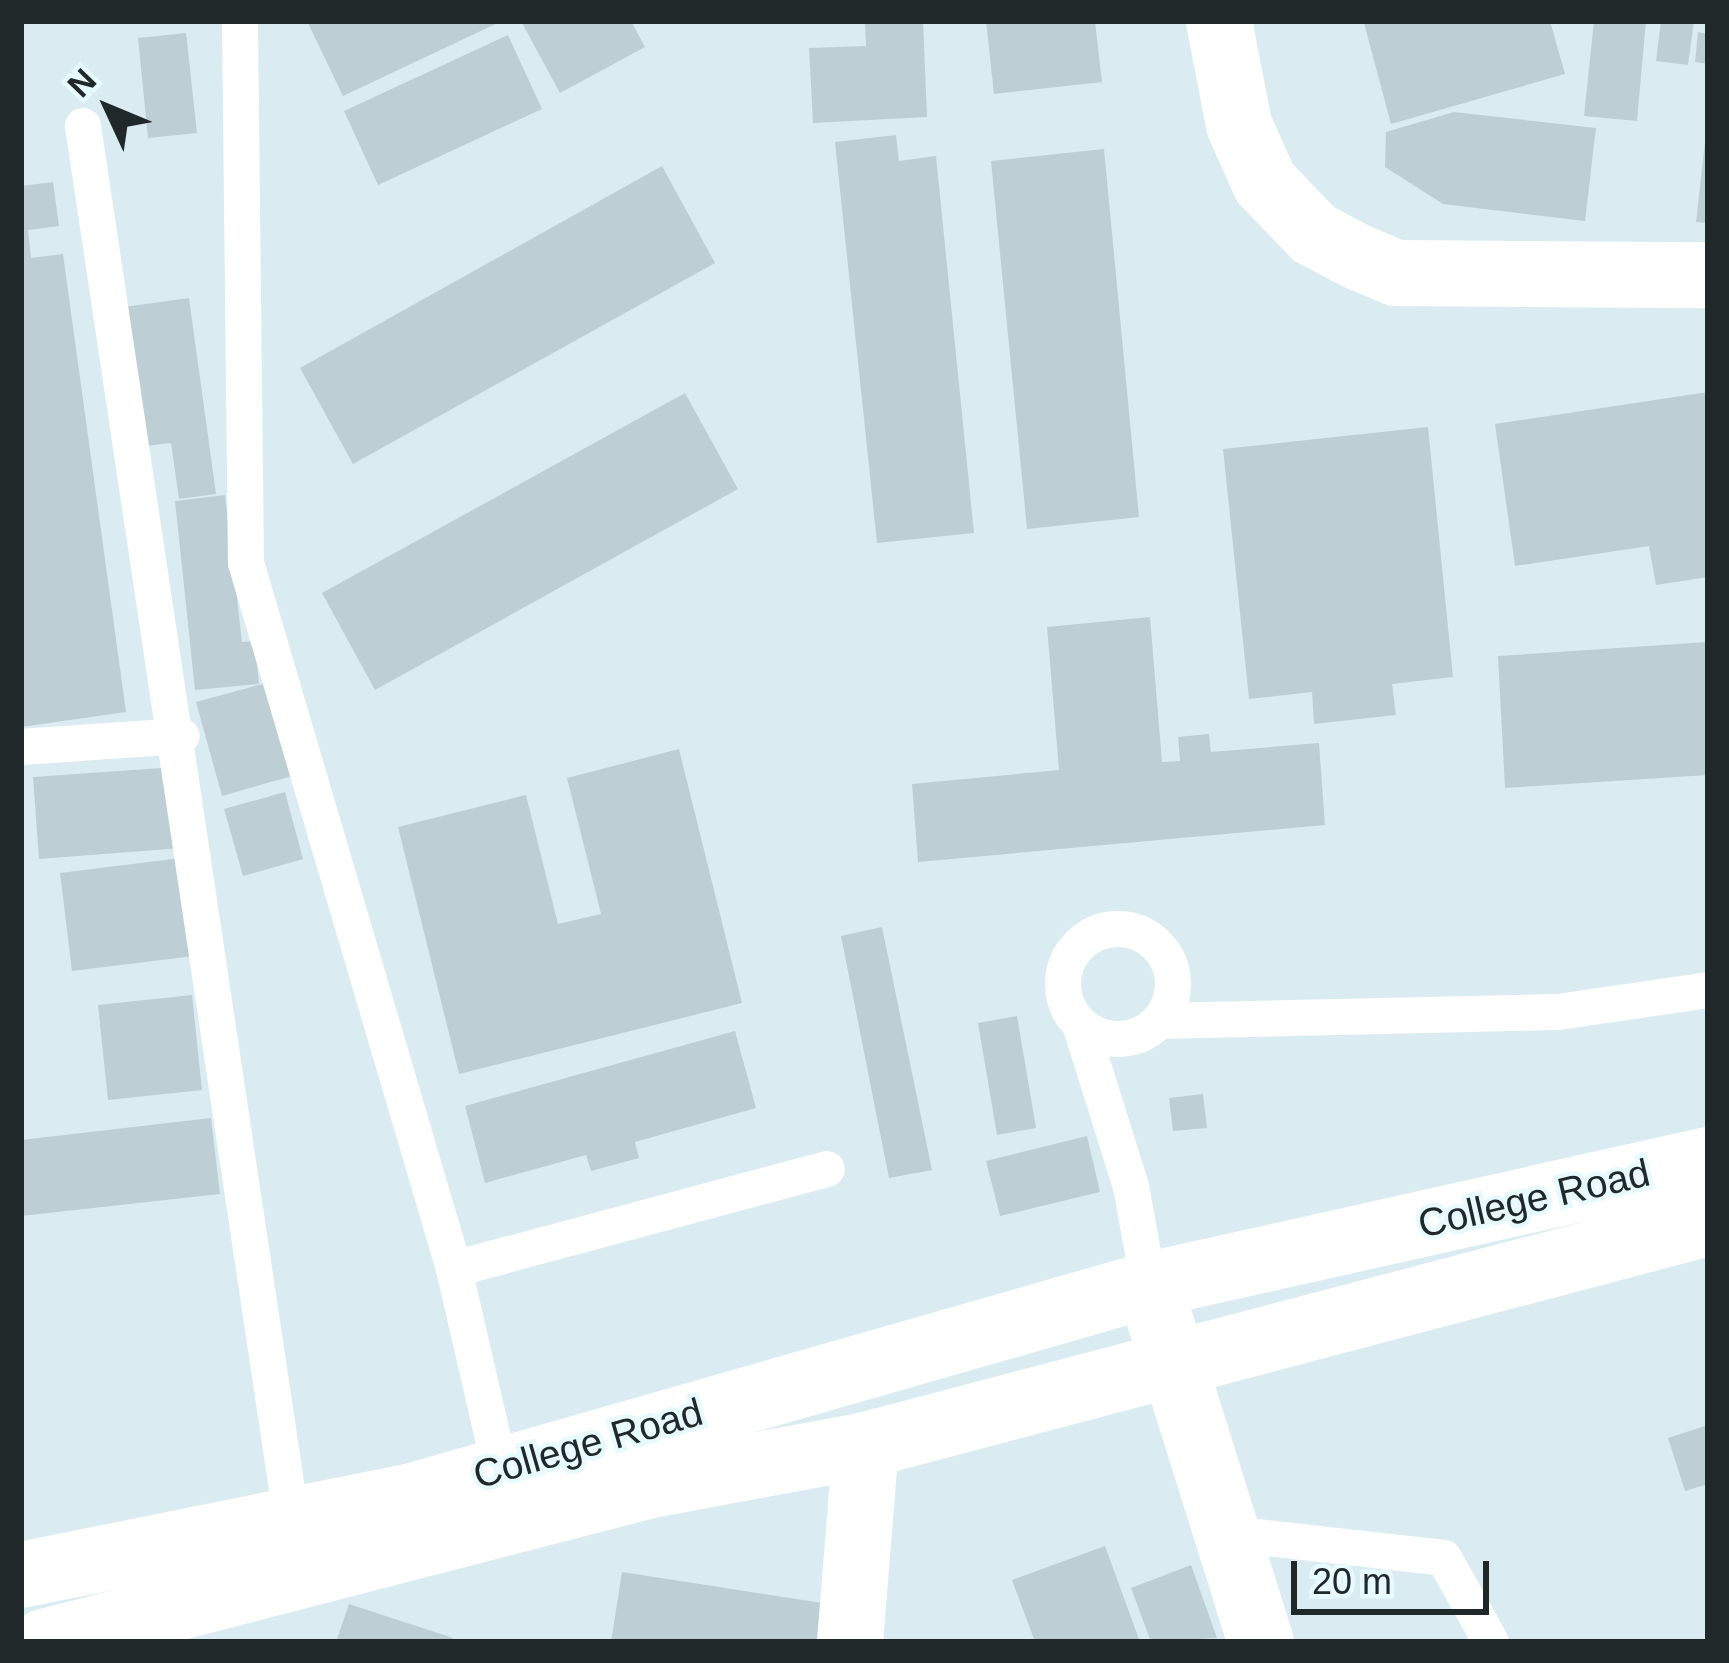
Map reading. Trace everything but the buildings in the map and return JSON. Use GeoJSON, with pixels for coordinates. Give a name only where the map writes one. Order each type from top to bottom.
{"type":"FeatureCollection","features":[{"type":"Feature","properties":{"kind":"main road"},"geometry":{"type":"LineString","coordinates":[[1219,21],[1239,125],[1265,183],[1314,234],[1358,257],[1396,273],[1708,275]]}},
{"type":"Feature","properties":{"kind":"main road","name":"College Road"},"geometry":{"type":"LineString","coordinates":[[21,1575],[292,1522],[500,1469],[1149,1285],[1708,1160]]}},
{"type":"Feature","properties":{"kind":"main road","name":"College Road"},"geometry":{"type":"LineString","coordinates":[[44,1642],[187,1625],[651,1485],[866,1445],[1708,1223]]}},
{"type":"Feature","properties":{"kind":"main road"},"geometry":{"type":"LineString","coordinates":[[1149,1285],[1170,1364],[1230,1534],[1261,1642]]}},
{"type":"Feature","properties":{"kind":"main road"},"geometry":{"type":"LineString","coordinates":[[850,1642],[866,1445]]}},
{"type":"Feature","properties":{"kind":"lane"},"geometry":{"type":"LineString","coordinates":[[240,21],[245,563],[454,1269],[500,1469]]}},
{"type":"Feature","properties":{"kind":"lane"},"geometry":{"type":"LineString","coordinates":[[83,126],[182,736],[292,1522]]}},
{"type":"Feature","properties":{"kind":"lane"},"geometry":{"type":"LineString","coordinates":[[21,747],[182,736]]}},
{"type":"Feature","properties":{"kind":"lane"},"geometry":{"type":"LineString","coordinates":[[1149,1285],[1131,1187],[1082,1028],[1068,1010],[1065,968],[1075,948],[1114,928],[1136,931],[1168,958],[1172,1001],[1160,1021]]}},
{"type":"Feature","properties":{"kind":"lane"},"geometry":{"type":"LineString","coordinates":[[1082,1028],[1122,1040],[1160,1021],[1558,1012],[1708,990]]}},
{"type":"Feature","properties":{"kind":"lane"},"geometry":{"type":"LineString","coordinates":[[454,1269],[827,1169]]}},
{"type":"Feature","properties":{"kind":"lane"},"geometry":{"type":"LineString","coordinates":[[1230,1534],[1444,1558],[1491,1642]]}}]}
